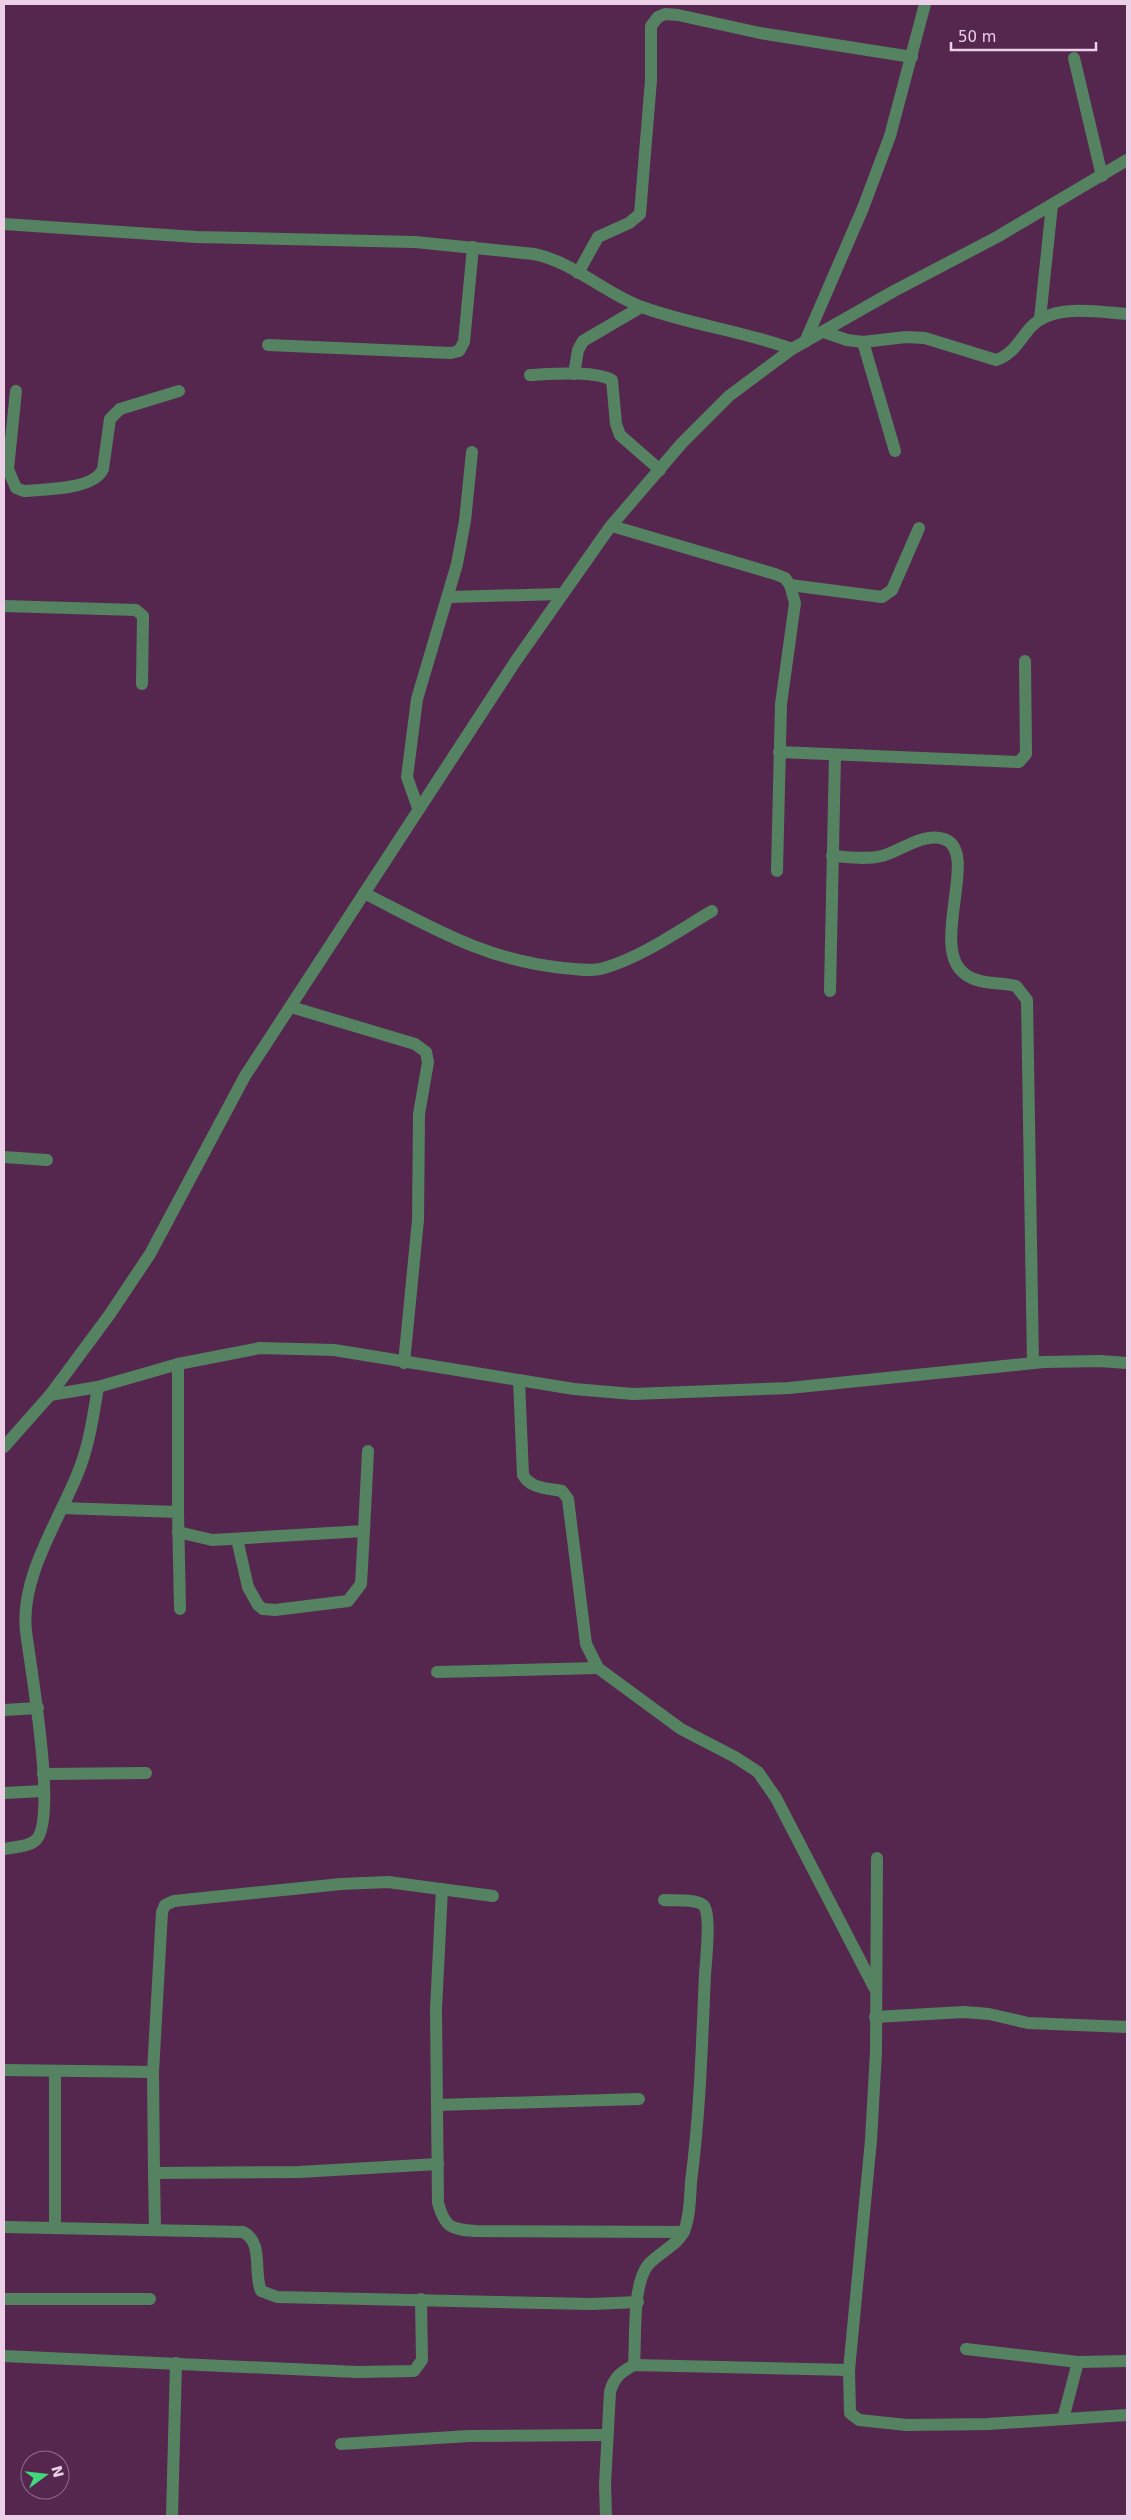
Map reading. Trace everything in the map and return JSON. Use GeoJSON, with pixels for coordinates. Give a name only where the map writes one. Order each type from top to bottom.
{"type":"FeatureCollection","features":[{"type":"Feature","properties":{"kind":"street"},"geometry":{"type":"LineString","coordinates":[[805,342],[863,208],[890,136],[925,4]]}},
{"type":"Feature","properties":{"kind":"street"},"geometry":{"type":"LineString","coordinates":[[578,273],[598,237],[629,223],[640,214],[651,80],[651,26],[658,17],[665,14],[678,15],[760,33],[912,57]]}},
{"type":"Feature","properties":{"kind":"street"},"geometry":{"type":"LineString","coordinates":[[1074,58],[1102,176]]}},
{"type":"Feature","properties":{"kind":"street"},"geometry":{"type":"LineString","coordinates":[[4,1448],[50,1395],[110,1314],[150,1254],[246,1076],[418,808],[561,594],[612,526],[682,443],[729,396],[792,349],[1052,205],[1127,160]]}},
{"type":"Feature","properties":{"kind":"street"},"geometry":{"type":"LineString","coordinates":[[1040,319],[1052,205]]}},
{"type":"Feature","properties":{"kind":"street"},"geometry":{"type":"LineString","coordinates":[[4,224],[196,237],[415,242],[473,247],[548,257],[641,307],[683,320],[752,336],[792,349]]}},
{"type":"Feature","properties":{"kind":"street"},"geometry":{"type":"LineString","coordinates":[[268,346],[451,353],[459,351],[464,342],[473,247]]}},
{"type":"Feature","properties":{"kind":"street"},"geometry":{"type":"LineString","coordinates":[[574,374],[578,350],[583,342],[641,307]]}},
{"type":"Feature","properties":{"kind":"street"},"geometry":{"type":"LineString","coordinates":[[824,332],[846,340],[863,342],[916,337],[996,360],[1009,354],[1040,319],[1050,314],[1062,312],[1127,314]]}},
{"type":"Feature","properties":{"kind":"street"},"geometry":{"type":"LineString","coordinates":[[863,342],[895,451]]}},
{"type":"Feature","properties":{"kind":"street"},"geometry":{"type":"LineString","coordinates":[[530,375],[574,374],[607,377],[612,380],[616,424],[620,435],[660,470]]}},
{"type":"Feature","properties":{"kind":"street"},"geometry":{"type":"LineString","coordinates":[[16,391],[6,467],[16,488],[24,491],[78,485],[94,480],[103,469],[110,419],[114,413],[120,409],[179,391]]}},
{"type":"Feature","properties":{"kind":"street"},"geometry":{"type":"LineString","coordinates":[[418,808],[407,777],[417,698],[436,632],[449,598],[465,521],[472,452]]}},
{"type":"Feature","properties":{"kind":"street"},"geometry":{"type":"LineString","coordinates":[[612,526],[775,574],[785,578],[790,585],[795,603],[781,704],[777,871]]}},
{"type":"Feature","properties":{"kind":"street"},"geometry":{"type":"LineString","coordinates":[[790,585],[882,597],[892,590],[919,528]]}},
{"type":"Feature","properties":{"kind":"street"},"geometry":{"type":"LineString","coordinates":[[449,598],[561,594]]}},
{"type":"Feature","properties":{"kind":"street"},"geometry":{"type":"LineString","coordinates":[[4,606],[136,610],[142,616],[142,684]]}},
{"type":"Feature","properties":{"kind":"street"},"geometry":{"type":"LineString","coordinates":[[779,752],[1018,762],[1026,754],[1025,661]]}},
{"type":"Feature","properties":{"kind":"street"},"geometry":{"type":"LineString","coordinates":[[830,991],[835,755]]}},
{"type":"Feature","properties":{"kind":"street"},"geometry":{"type":"LineString","coordinates":[[832,856],[866,858],[883,856],[907,844],[931,838],[944,839],[951,844],[956,854],[958,869],[950,941],[952,956],[958,968],[972,979],[1016,986],[1027,1000],[1033,1363]]}},
{"type":"Feature","properties":{"kind":"street"},"geometry":{"type":"LineString","coordinates":[[364,893],[470,946],[530,964],[584,970],[602,969],[627,959],[712,911]]}},
{"type":"Feature","properties":{"kind":"street"},"geometry":{"type":"LineString","coordinates":[[291,1007],[415,1044],[426,1052],[428,1062],[419,1114],[418,1220],[404,1363]]}},
{"type":"Feature","properties":{"kind":"street"},"geometry":{"type":"LineString","coordinates":[[4,1158],[47,1160]]}},
{"type":"Feature","properties":{"kind":"street"},"geometry":{"type":"LineString","coordinates":[[50,1395],[98,1387],[178,1364],[232,1352],[292,1347],[334,1350],[404,1363],[574,1389],[633,1394],[789,1388],[1033,1363],[1100,1361],[1127,1363]]}},
{"type":"Feature","properties":{"kind":"street"},"geometry":{"type":"LineString","coordinates":[[178,1364],[180,1609]]}},
{"type":"Feature","properties":{"kind":"street"},"geometry":{"type":"LineString","coordinates":[[520,1380],[523,1475],[527,1481],[535,1486],[562,1491],[568,1499],[586,1644],[598,1668],[681,1728],[735,1757],[758,1772],[776,1798],[876,1992]]}},
{"type":"Feature","properties":{"kind":"street"},"geometry":{"type":"LineString","coordinates":[[4,1849],[29,1844],[36,1839],[43,1829],[43,1774],[38,1708],[25,1614],[28,1597],[43,1550],[78,1474],[91,1430],[98,1387]]}},
{"type":"Feature","properties":{"kind":"street"},"geometry":{"type":"LineString","coordinates":[[237,1539],[252,1597],[263,1609],[275,1610],[348,1601],[361,1584],[368,1451]]}},
{"type":"Feature","properties":{"kind":"street"},"geometry":{"type":"LineString","coordinates":[[62,1508],[178,1512]]}},
{"type":"Feature","properties":{"kind":"street"},"geometry":{"type":"LineString","coordinates":[[178,1532],[212,1540],[364,1531]]}},
{"type":"Feature","properties":{"kind":"street"},"geometry":{"type":"LineString","coordinates":[[437,1672],[598,1668]]}},
{"type":"Feature","properties":{"kind":"street"},"geometry":{"type":"LineString","coordinates":[[4,1710],[38,1708]]}},
{"type":"Feature","properties":{"kind":"street"},"geometry":{"type":"LineString","coordinates":[[43,1774],[146,1773]]}},
{"type":"Feature","properties":{"kind":"street"},"geometry":{"type":"LineString","coordinates":[[4,1792],[43,1791]]}},
{"type":"Feature","properties":{"kind":"street"},"geometry":{"type":"LineString","coordinates":[[877,1858],[876,2052],[872,2140],[849,2370],[850,2413],[859,2420],[934,2425],[988,2424],[1127,2415]]}},
{"type":"Feature","properties":{"kind":"street"},"geometry":{"type":"LineString","coordinates":[[155,2230],[153,2072],[162,1912],[165,1905],[174,1901],[340,1884],[388,1882],[493,1896]]}},
{"type":"Feature","properties":{"kind":"street"},"geometry":{"type":"LineString","coordinates":[[442,1889],[436,2009],[438,2203],[442,2217],[448,2226],[458,2230],[684,2232]]}},
{"type":"Feature","properties":{"kind":"street"},"geometry":{"type":"LineString","coordinates":[[634,2365],[638,2302],[645,2269],[684,2232],[694,2162],[707,1947],[706,1911],[704,1905],[697,1902],[664,1900]]}},
{"type":"Feature","properties":{"kind":"street"},"geometry":{"type":"LineString","coordinates":[[875,2017],[964,2012],[989,2014],[1028,2023],[1127,2027]]}},
{"type":"Feature","properties":{"kind":"street"},"geometry":{"type":"LineString","coordinates":[[4,2070],[153,2072]]}},
{"type":"Feature","properties":{"kind":"street"},"geometry":{"type":"LineString","coordinates":[[55,2071],[55,2228]]}},
{"type":"Feature","properties":{"kind":"street"},"geometry":{"type":"LineString","coordinates":[[437,2105],[639,2099]]}},
{"type":"Feature","properties":{"kind":"street"},"geometry":{"type":"LineString","coordinates":[[154,2173],[298,2172],[438,2164]]}},
{"type":"Feature","properties":{"kind":"street"},"geometry":{"type":"LineString","coordinates":[[4,2228],[243,2232],[251,2236],[256,2244],[257,2280],[261,2291],[269,2295],[286,2298],[421,2299],[449,2302],[592,2304],[638,2302]]}},
{"type":"Feature","properties":{"kind":"street"},"geometry":{"type":"LineString","coordinates":[[4,2299],[150,2299]]}},
{"type":"Feature","properties":{"kind":"street"},"geometry":{"type":"LineString","coordinates":[[4,2356],[357,2372],[414,2371],[422,2360],[421,2299]]}},
{"type":"Feature","properties":{"kind":"street"},"geometry":{"type":"LineString","coordinates":[[966,2348],[1078,2362],[1127,2361]]}},
{"type":"Feature","properties":{"kind":"street"},"geometry":{"type":"LineString","coordinates":[[1063,2419],[1078,2362]]}},
{"type":"Feature","properties":{"kind":"street"},"geometry":{"type":"LineString","coordinates":[[172,2516],[176,2364]]}},
{"type":"Feature","properties":{"kind":"street"},"geometry":{"type":"LineString","coordinates":[[606,2516],[607,2435],[610,2392],[613,2381],[621,2372],[634,2365],[849,2370]]}},
{"type":"Feature","properties":{"kind":"street"},"geometry":{"type":"LineString","coordinates":[[342,2444],[469,2436],[607,2435]]}}]}
